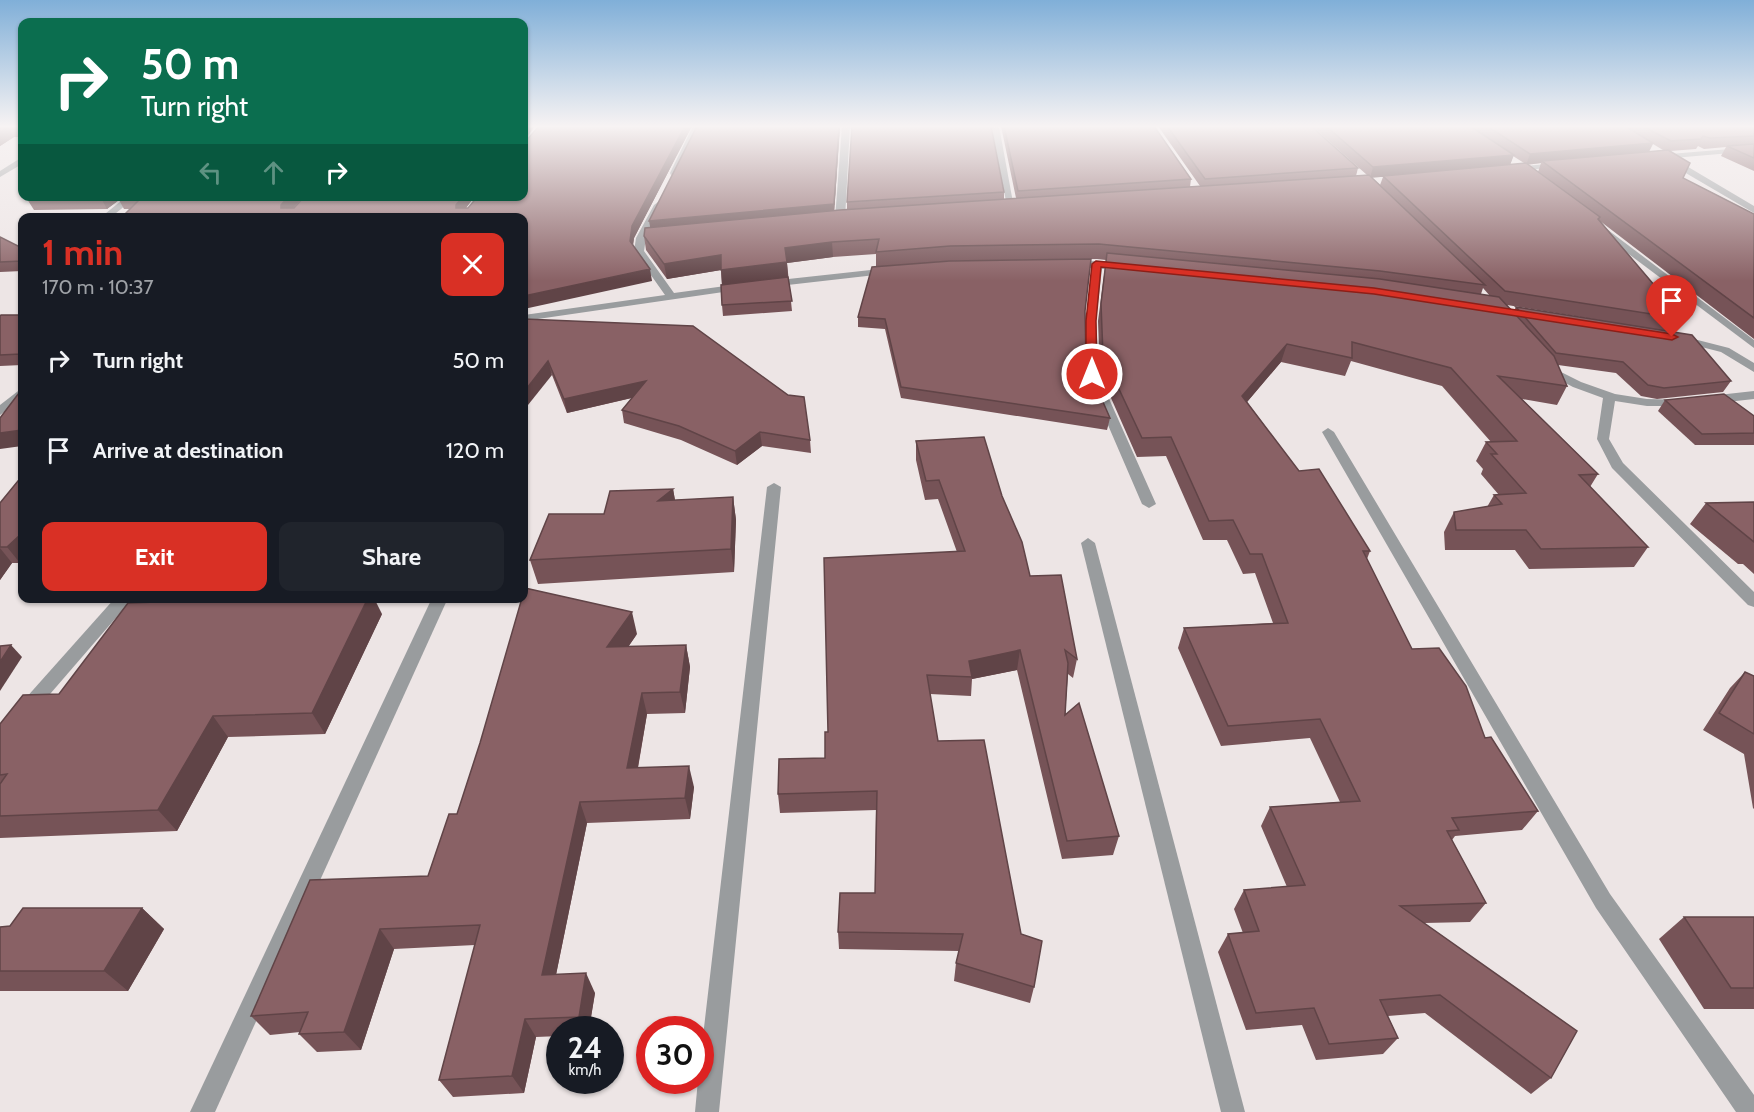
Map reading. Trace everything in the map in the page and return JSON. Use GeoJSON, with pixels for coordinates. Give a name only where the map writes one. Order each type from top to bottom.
{"type":"FeatureCollection","features":[{"type":"Feature","properties":{"kind":"street"},"geometry":{"type":"LineString","coordinates":[[667,187],[671,178]]}},
{"type":"Feature","properties":{"kind":"street"},"geometry":{"type":"LineString","coordinates":[[840,219],[843,178]]}},
{"type":"Feature","properties":{"kind":"street"},"geometry":{"type":"LineString","coordinates":[[1005,178],[1011,206]]}},
{"type":"Feature","properties":{"kind":"street"},"geometry":{"type":"LineString","coordinates":[[1699,178],[1754,210]]}},
{"type":"Feature","properties":{"kind":"street"},"geometry":{"type":"LineString","coordinates":[[662,197],[641,238],[639,251],[671,296]]}},
{"type":"Feature","properties":{"kind":"street"},"geometry":{"type":"LineString","coordinates":[[111,213],[126,201]]}},
{"type":"Feature","properties":{"kind":"street"},"geometry":{"type":"LineString","coordinates":[[1000,206],[1023,205]]}},
{"type":"Feature","properties":{"kind":"street"},"geometry":{"type":"LineString","coordinates":[[829,220],[852,218]]}},
{"type":"Feature","properties":{"kind":"street"},"geometry":{"type":"LineString","coordinates":[[1596,225],[1754,345]]}},
{"type":"Feature","properties":{"kind":"street"},"geometry":{"type":"LineString","coordinates":[[641,238],[653,237]]}},
{"type":"Feature","properties":{"kind":"street"},"geometry":{"type":"LineString","coordinates":[[1063,265],[1096,264],[1131,267]]}},
{"type":"Feature","properties":{"kind":"street"},"geometry":{"type":"LineString","coordinates":[[1096,264],[1091,321],[1092,374],[1149,504]]}},
{"type":"Feature","properties":{"kind":"street"},"geometry":{"type":"LineString","coordinates":[[528,317],[671,296],[896,270]]}},
{"type":"Feature","properties":{"kind":"street"},"geometry":{"type":"LineString","coordinates":[[1672,337],[1725,350],[1754,368]]}},
{"type":"Feature","properties":{"kind":"street"},"geometry":{"type":"LineString","coordinates":[[1539,360],[1546,369],[1580,386],[1657,405],[1754,395]]}},
{"type":"Feature","properties":{"kind":"street"},"geometry":{"type":"LineString","coordinates":[[0,394],[18,392]]}},
{"type":"Feature","properties":{"kind":"street"},"geometry":{"type":"LineString","coordinates":[[0,411],[18,395]]}},
{"type":"Feature","properties":{"kind":"street"},"geometry":{"type":"LineString","coordinates":[[1610,395],[1603,439],[1617,465],[1754,601]]}},
{"type":"Feature","properties":{"kind":"street"},"geometry":{"type":"LineString","coordinates":[[1328,432],[1603,901],[1751,1112]]}},
{"type":"Feature","properties":{"kind":"street"},"geometry":{"type":"LineString","coordinates":[[707,1112],[774,487]]}},
{"type":"Feature","properties":{"kind":"street"},"geometry":{"type":"LineString","coordinates":[[1088,543],[1233,1112]]}},
{"type":"Feature","properties":{"kind":"street"},"geometry":{"type":"LineString","coordinates":[[0,740],[44,687],[120,603]]}},
{"type":"Feature","properties":{"kind":"street"},"geometry":{"type":"LineString","coordinates":[[202,1112],[438,603]]}},
{"type":"Feature","properties":{"kind":"building"},"geometry":{"type":"Polygon","coordinates":[[[528,178],[657,178],[632,226],[630,241],[650,269],[528,295],[528,213],[126,213],[138,201],[285,201],[281,208],[294,208],[300,201],[459,201],[456,208],[468,208],[474,201],[528,201],[528,178]]]}},
{"type":"Feature","properties":{"kind":"building"},"geometry":{"type":"Polygon","coordinates":[[[671,178],[836,178],[834,204],[649,221],[671,178]]]}},
{"type":"Feature","properties":{"kind":"building"},"geometry":{"type":"Polygon","coordinates":[[[849,178],[1001,178],[1004,192],[847,202],[849,178]]]}},
{"type":"Feature","properties":{"kind":"building"},"geometry":{"type":"Polygon","coordinates":[[[1015,178],[1191,179],[1018,191],[1015,178]]]}},
{"type":"Feature","properties":{"kind":"building"},"geometry":{"type":"Polygon","coordinates":[[[1325,178],[1372,178],[1485,285],[1380,271],[1099,244],[950,246],[876,252],[879,239],[785,248],[787,262],[721,270],[721,255],[664,264],[644,236],[645,228],[840,210],[1325,178]]]}},
{"type":"Feature","properties":{"kind":"building"},"geometry":{"type":"Polygon","coordinates":[[[1385,178],[1546,178],[1600,217],[1598,219],[1683,319],[1505,291],[1385,178]]]}},
{"type":"Feature","properties":{"kind":"building"},"geometry":{"type":"Polygon","coordinates":[[[1565,178],[1683,178],[1754,214],[1754,318],[1565,178]]]}},
{"type":"Feature","properties":{"kind":"building"},"geometry":{"type":"Polygon","coordinates":[[[0,237],[18,246],[18,261],[0,262],[0,237]]]}},
{"type":"Feature","properties":{"kind":"building"},"geometry":{"type":"Polygon","coordinates":[[[1107,253],[1380,279],[1499,297],[1554,356],[1567,386],[1498,376],[1598,474],[1579,475],[1648,547],[1541,549],[1526,530],[1456,530],[1454,512],[1502,504],[1494,495],[1526,493],[1491,454],[1497,454],[1486,442],[1517,441],[1451,368],[1352,342],[1352,358],[1287,344],[1242,396],[1299,471],[1319,469],[1370,551],[1363,551],[1412,649],[1439,648],[1466,686],[1485,738],[1491,737],[1538,811],[1452,818],[1459,830],[1447,831],[1486,903],[1400,906],[1577,1031],[1551,1078],[1440,995],[1380,1000],[1398,1038],[1329,1044],[1314,1008],[1256,1013],[1228,934],[1259,931],[1244,890],[1305,885],[1270,807],[1360,801],[1320,719],[1228,726],[1184,628],[1288,623],[1262,554],[1250,554],[1233,520],[1209,521],[1171,437],[1142,438],[1103,355],[1101,304],[1107,253]]]}},
{"type":"Feature","properties":{"kind":"building"},"geometry":{"type":"Polygon","coordinates":[[[1091,259],[1085,311],[1086,363],[1110,418],[901,387],[885,319],[858,317],[872,267],[950,261],[1091,259]]]}},
{"type":"Feature","properties":{"kind":"building"},"geometry":{"type":"Polygon","coordinates":[[[788,277],[792,301],[722,305],[721,285],[788,277]]]}},
{"type":"Feature","properties":{"kind":"building"},"geometry":{"type":"Polygon","coordinates":[[[1516,307],[1692,335],[1731,381],[1664,388],[1648,385],[1623,362],[1556,353],[1516,307]]]}},
{"type":"Feature","properties":{"kind":"building"},"geometry":{"type":"Polygon","coordinates":[[[18,315],[18,354],[0,355],[0,316],[18,315]]]}},
{"type":"Feature","properties":{"kind":"building"},"geometry":{"type":"Polygon","coordinates":[[[528,319],[693,326],[788,395],[804,397],[810,440],[760,432],[735,451],[679,426],[622,410],[646,381],[564,399],[548,361],[528,387],[528,319]]]}},
{"type":"Feature","properties":{"kind":"building"},"geometry":{"type":"Polygon","coordinates":[[[18,394],[18,431],[0,433],[0,418],[18,394]]]}},
{"type":"Feature","properties":{"kind":"building"},"geometry":{"type":"Polygon","coordinates":[[[1724,394],[1754,416],[1754,433],[1702,434],[1665,400],[1724,394]]]}},
{"type":"Feature","properties":{"kind":"building"},"geometry":{"type":"Polygon","coordinates":[[[984,437],[1002,496],[1022,542],[1030,576],[1061,575],[1077,659],[1065,650],[1068,663],[1065,715],[1079,703],[1119,836],[1067,841],[1020,650],[969,661],[972,677],[927,675],[938,741],[984,740],[1021,934],[1042,941],[1034,987],[956,963],[963,934],[838,932],[840,893],[875,893],[877,791],[778,794],[779,759],[825,758],[825,732],[828,732],[824,558],[965,551],[939,480],[926,481],[916,441],[984,437]]]}},
{"type":"Feature","properties":{"kind":"building"},"geometry":{"type":"Polygon","coordinates":[[[18,481],[18,537],[7,547],[0,547],[0,503],[18,481]]]}},
{"type":"Feature","properties":{"kind":"building"},"geometry":{"type":"Polygon","coordinates":[[[673,489],[658,501],[733,497],[731,549],[530,560],[549,514],[604,514],[610,491],[673,489]]]}},
{"type":"Feature","properties":{"kind":"building"},"geometry":{"type":"Polygon","coordinates":[[[1754,502],[1754,542],[1706,503],[1754,502]]]}},
{"type":"Feature","properties":{"kind":"building"},"geometry":{"type":"Polygon","coordinates":[[[528,589],[632,612],[607,647],[686,645],[680,692],[642,693],[627,768],[689,766],[685,798],[580,802],[542,975],[586,973],[579,1016],[546,1016],[546,1018],[525,1019],[512,1076],[439,1080],[480,925],[380,929],[344,1032],[299,1034],[308,1012],[251,1016],[310,880],[428,876],[449,814],[457,814],[521,603],[528,603],[528,589]]]}},
{"type":"Feature","properties":{"kind":"building"},"geometry":{"type":"Polygon","coordinates":[[[128,603],[366,603],[312,713],[213,716],[158,810],[0,816],[0,784],[7,774],[0,775],[0,724],[23,695],[59,694],[128,603]]]}},
{"type":"Feature","properties":{"kind":"building"},"geometry":{"type":"Polygon","coordinates":[[[11,645],[0,662],[0,646],[11,645]]]}},
{"type":"Feature","properties":{"kind":"building"},"geometry":{"type":"Polygon","coordinates":[[[1745,672],[1754,676],[1754,734],[1719,713],[1745,672]]]}},
{"type":"Feature","properties":{"kind":"building"},"geometry":{"type":"Polygon","coordinates":[[[23,908],[142,908],[104,971],[0,971],[0,927],[10,926],[23,908]]]}},
{"type":"Feature","properties":{"kind":"building"},"geometry":{"type":"Polygon","coordinates":[[[1684,917],[1754,917],[1754,988],[1731,988],[1684,917]]]}},
{"type":"Feature","properties":{"kind":"route"},"geometry":{"type":"LineString","coordinates":[[1092,374],[1091,321],[1096,264],[1374,291],[1672,337]]}}]}
